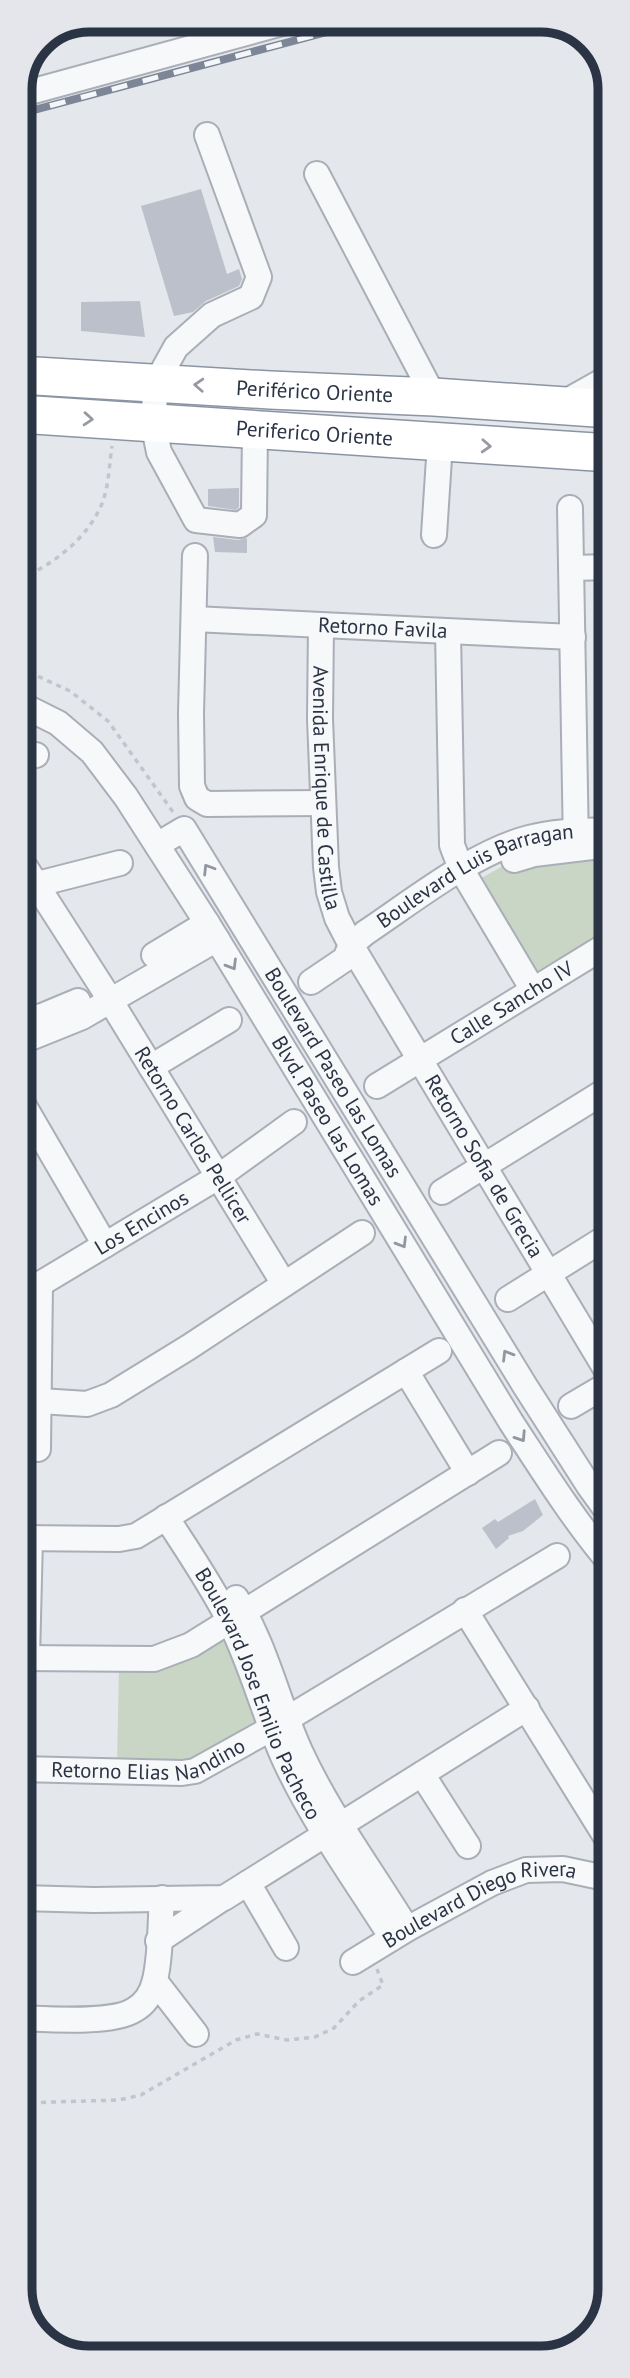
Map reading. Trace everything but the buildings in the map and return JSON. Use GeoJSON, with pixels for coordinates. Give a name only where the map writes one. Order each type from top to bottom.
{"type":"FeatureCollection","features":[{"type":"Feature","properties":{"kind":"highway","name":"Periférico Oriente"},"geometry":{"type":"LineString","coordinates":[[32,376],[560,405],[598,392]]}},
{"type":"Feature","properties":{"kind":"highway","name":"Periferico Oriente"},"geometry":{"type":"LineString","coordinates":[[32,415],[598,452]]}},
{"type":"Feature","properties":{"kind":"street"},"geometry":{"type":"LineString","coordinates":[[32,91],[250,32]]}},
{"type":"Feature","properties":{"kind":"street"},"geometry":{"type":"LineString","coordinates":[[207,135],[259,277],[251,297],[212,315],[176,347],[156,383],[153,424],[159,452],[196,520],[240,525],[254,515],[255,430]]}},
{"type":"Feature","properties":{"kind":"street"},"geometry":{"type":"LineString","coordinates":[[317,174],[434,397]]}},
{"type":"Feature","properties":{"kind":"street"},"geometry":{"type":"LineString","coordinates":[[434,535],[440,443]]}},
{"type":"Feature","properties":{"kind":"street"},"geometry":{"type":"LineString","coordinates":[[570,508],[575,840],[598,845]]}},
{"type":"Feature","properties":{"kind":"street"},"geometry":{"type":"LineString","coordinates":[[195,556],[192,786],[197,798],[207,804],[323,803]]}},
{"type":"Feature","properties":{"kind":"street"},"geometry":{"type":"LineString","coordinates":[[572,568],[598,567]]}},
{"type":"Feature","properties":{"kind":"street","name":"Retorno Favila"},"geometry":{"type":"LineString","coordinates":[[194,619],[573,636]]}},
{"type":"Feature","properties":{"kind":"street","name":"Avenida Enrique de Castilla"},"geometry":{"type":"LineString","coordinates":[[321,625],[323,803],[329,892],[351,954]]}},
{"type":"Feature","properties":{"kind":"street"},"geometry":{"type":"LineString","coordinates":[[448,632],[452,845],[466,876],[533,990]]}},
{"type":"Feature","properties":{"kind":"street","name":"Blvd. Paseo las Lomas"},"geometry":{"type":"LineString","coordinates":[[32,710],[58,723],[92,752],[126,797],[212,931],[512,1422],[598,1549]]}},
{"type":"Feature","properties":{"kind":"street"},"geometry":{"type":"LineString","coordinates":[[157,845],[184,829]]}},
{"type":"Feature","properties":{"kind":"street","name":"Boulevard Paseo las Lomas"},"geometry":{"type":"LineString","coordinates":[[184,829],[598,1498]]}},
{"type":"Feature","properties":{"kind":"street","name":"Boulevard Luis Barragan"},"geometry":{"type":"LineString","coordinates":[[351,954],[365,933],[466,876],[482,857],[527,838],[575,840],[598,833]]}},
{"type":"Feature","properties":{"kind":"street"},"geometry":{"type":"LineString","coordinates":[[32,886],[120,863]]}},
{"type":"Feature","properties":{"kind":"street","name":"Retorno Carlos Pellicer"},"geometry":{"type":"LineString","coordinates":[[32,893],[106,995],[284,1284]]}},
{"type":"Feature","properties":{"kind":"street"},"geometry":{"type":"LineString","coordinates":[[32,1038],[48,1032],[212,931]]}},
{"type":"Feature","properties":{"kind":"street","name":"Calle Sancho IV"},"geometry":{"type":"LineString","coordinates":[[377,1086],[598,950]]}},
{"type":"Feature","properties":{"kind":"street"},"geometry":{"type":"LineString","coordinates":[[311,982],[351,954]]}},
{"type":"Feature","properties":{"kind":"street","name":"Retorno Sofia de Grecia"},"geometry":{"type":"LineString","coordinates":[[351,954],[419,1060],[598,1356]]}},
{"type":"Feature","properties":{"kind":"street"},"geometry":{"type":"LineString","coordinates":[[32,1017],[106,995]]}},
{"type":"Feature","properties":{"kind":"street"},"geometry":{"type":"LineString","coordinates":[[151,1067],[229,1020]]}},
{"type":"Feature","properties":{"kind":"street"},"geometry":{"type":"LineString","coordinates":[[442,1192],[598,1096]]}},
{"type":"Feature","properties":{"kind":"street"},"geometry":{"type":"LineString","coordinates":[[32,1120],[105,1245]]}},
{"type":"Feature","properties":{"kind":"street","name":"Los Encinos"},"geometry":{"type":"LineString","coordinates":[[32,1289],[218,1177],[294,1122]]}},
{"type":"Feature","properties":{"kind":"street"},"geometry":{"type":"LineString","coordinates":[[40,1401],[88,1404],[99,1401],[189,1347],[362,1233]]}},
{"type":"Feature","properties":{"kind":"street"},"geometry":{"type":"LineString","coordinates":[[508,1299],[598,1243]]}},
{"type":"Feature","properties":{"kind":"street"},"geometry":{"type":"LineString","coordinates":[[421,1274],[449,1258]]}},
{"type":"Feature","properties":{"kind":"street"},"geometry":{"type":"LineString","coordinates":[[32,1312],[40,1401],[38,1449]]}},
{"type":"Feature","properties":{"kind":"street"},"geometry":{"type":"LineString","coordinates":[[32,1538],[136,1536],[439,1351]]}},
{"type":"Feature","properties":{"kind":"street"},"geometry":{"type":"LineString","coordinates":[[406,1371],[468,1473]]}},
{"type":"Feature","properties":{"kind":"street"},"geometry":{"type":"LineString","coordinates":[[571,1406],[598,1390]]}},
{"type":"Feature","properties":{"kind":"street"},"geometry":{"type":"LineString","coordinates":[[32,1658],[154,1659],[191,1645],[499,1453]]}},
{"type":"Feature","properties":{"kind":"street","name":"Boulevard Jose Emilio Pacheco"},"geometry":{"type":"LineString","coordinates":[[173,1513],[267,1664],[279,1724],[313,1777],[332,1829],[399,1934]]}},
{"type":"Feature","properties":{"kind":"street"},"geometry":{"type":"LineString","coordinates":[[589,1539],[598,1533]]}},
{"type":"Feature","properties":{"kind":"street","name":"Retorno Elias Nandino"},"geometry":{"type":"LineString","coordinates":[[32,1769],[182,1773],[195,1771],[279,1724],[557,1556]]}},
{"type":"Feature","properties":{"kind":"street"},"geometry":{"type":"LineString","coordinates":[[465,1610],[598,1824]]}},
{"type":"Feature","properties":{"kind":"street"},"geometry":{"type":"LineString","coordinates":[[158,1941],[527,1708]]}},
{"type":"Feature","properties":{"kind":"street"},"geometry":{"type":"LineString","coordinates":[[422,1774],[468,1846]]}},
{"type":"Feature","properties":{"kind":"street","name":"Boulevard Diego Rivera"},"geometry":{"type":"LineString","coordinates":[[362,1957],[492,1883],[526,1870],[563,1869],[598,1876]]}},
{"type":"Feature","properties":{"kind":"street"},"geometry":{"type":"LineString","coordinates":[[248,1883],[286,1948]]}},
{"type":"Feature","properties":{"kind":"street"},"geometry":{"type":"LineString","coordinates":[[32,1898],[224,1898]]}},
{"type":"Feature","properties":{"kind":"street"},"geometry":{"type":"LineString","coordinates":[[32,2018],[75,2020],[125,2014],[147,2000],[155,1980],[162,1898]]}},
{"type":"Feature","properties":{"kind":"street"},"geometry":{"type":"LineString","coordinates":[[155,1980],[196,2034]]}},
{"type":"Feature","properties":{"kind":"path"},"geometry":{"type":"LineString","coordinates":[[32,572],[63,554],[86,532],[102,505],[114,421]]}},
{"type":"Feature","properties":{"kind":"path"},"geometry":{"type":"LineString","coordinates":[[32,674],[70,691],[108,721],[184,829]]}},
{"type":"Feature","properties":{"kind":"path"},"geometry":{"type":"LineString","coordinates":[[32,2103],[119,2100],[141,2095],[236,2040],[257,2034],[287,2040],[315,2037],[334,2028],[359,2001],[383,1984],[362,1957]]}},
{"type":"Feature","properties":{"kind":"green space"},"geometry":{"type":"Polygon","coordinates":[[[598,852],[598,936],[532,974],[476,881],[510,862],[598,852]]]}},
{"type":"Feature","properties":{"kind":"green space"},"geometry":{"type":"Polygon","coordinates":[[[226,1634],[261,1723],[191,1766],[117,1764],[119,1666],[226,1634]]]}},
{"type":"Feature","properties":{"kind":"railway"},"geometry":{"type":"LineString","coordinates":[[32,111],[327,32]]}}]}
